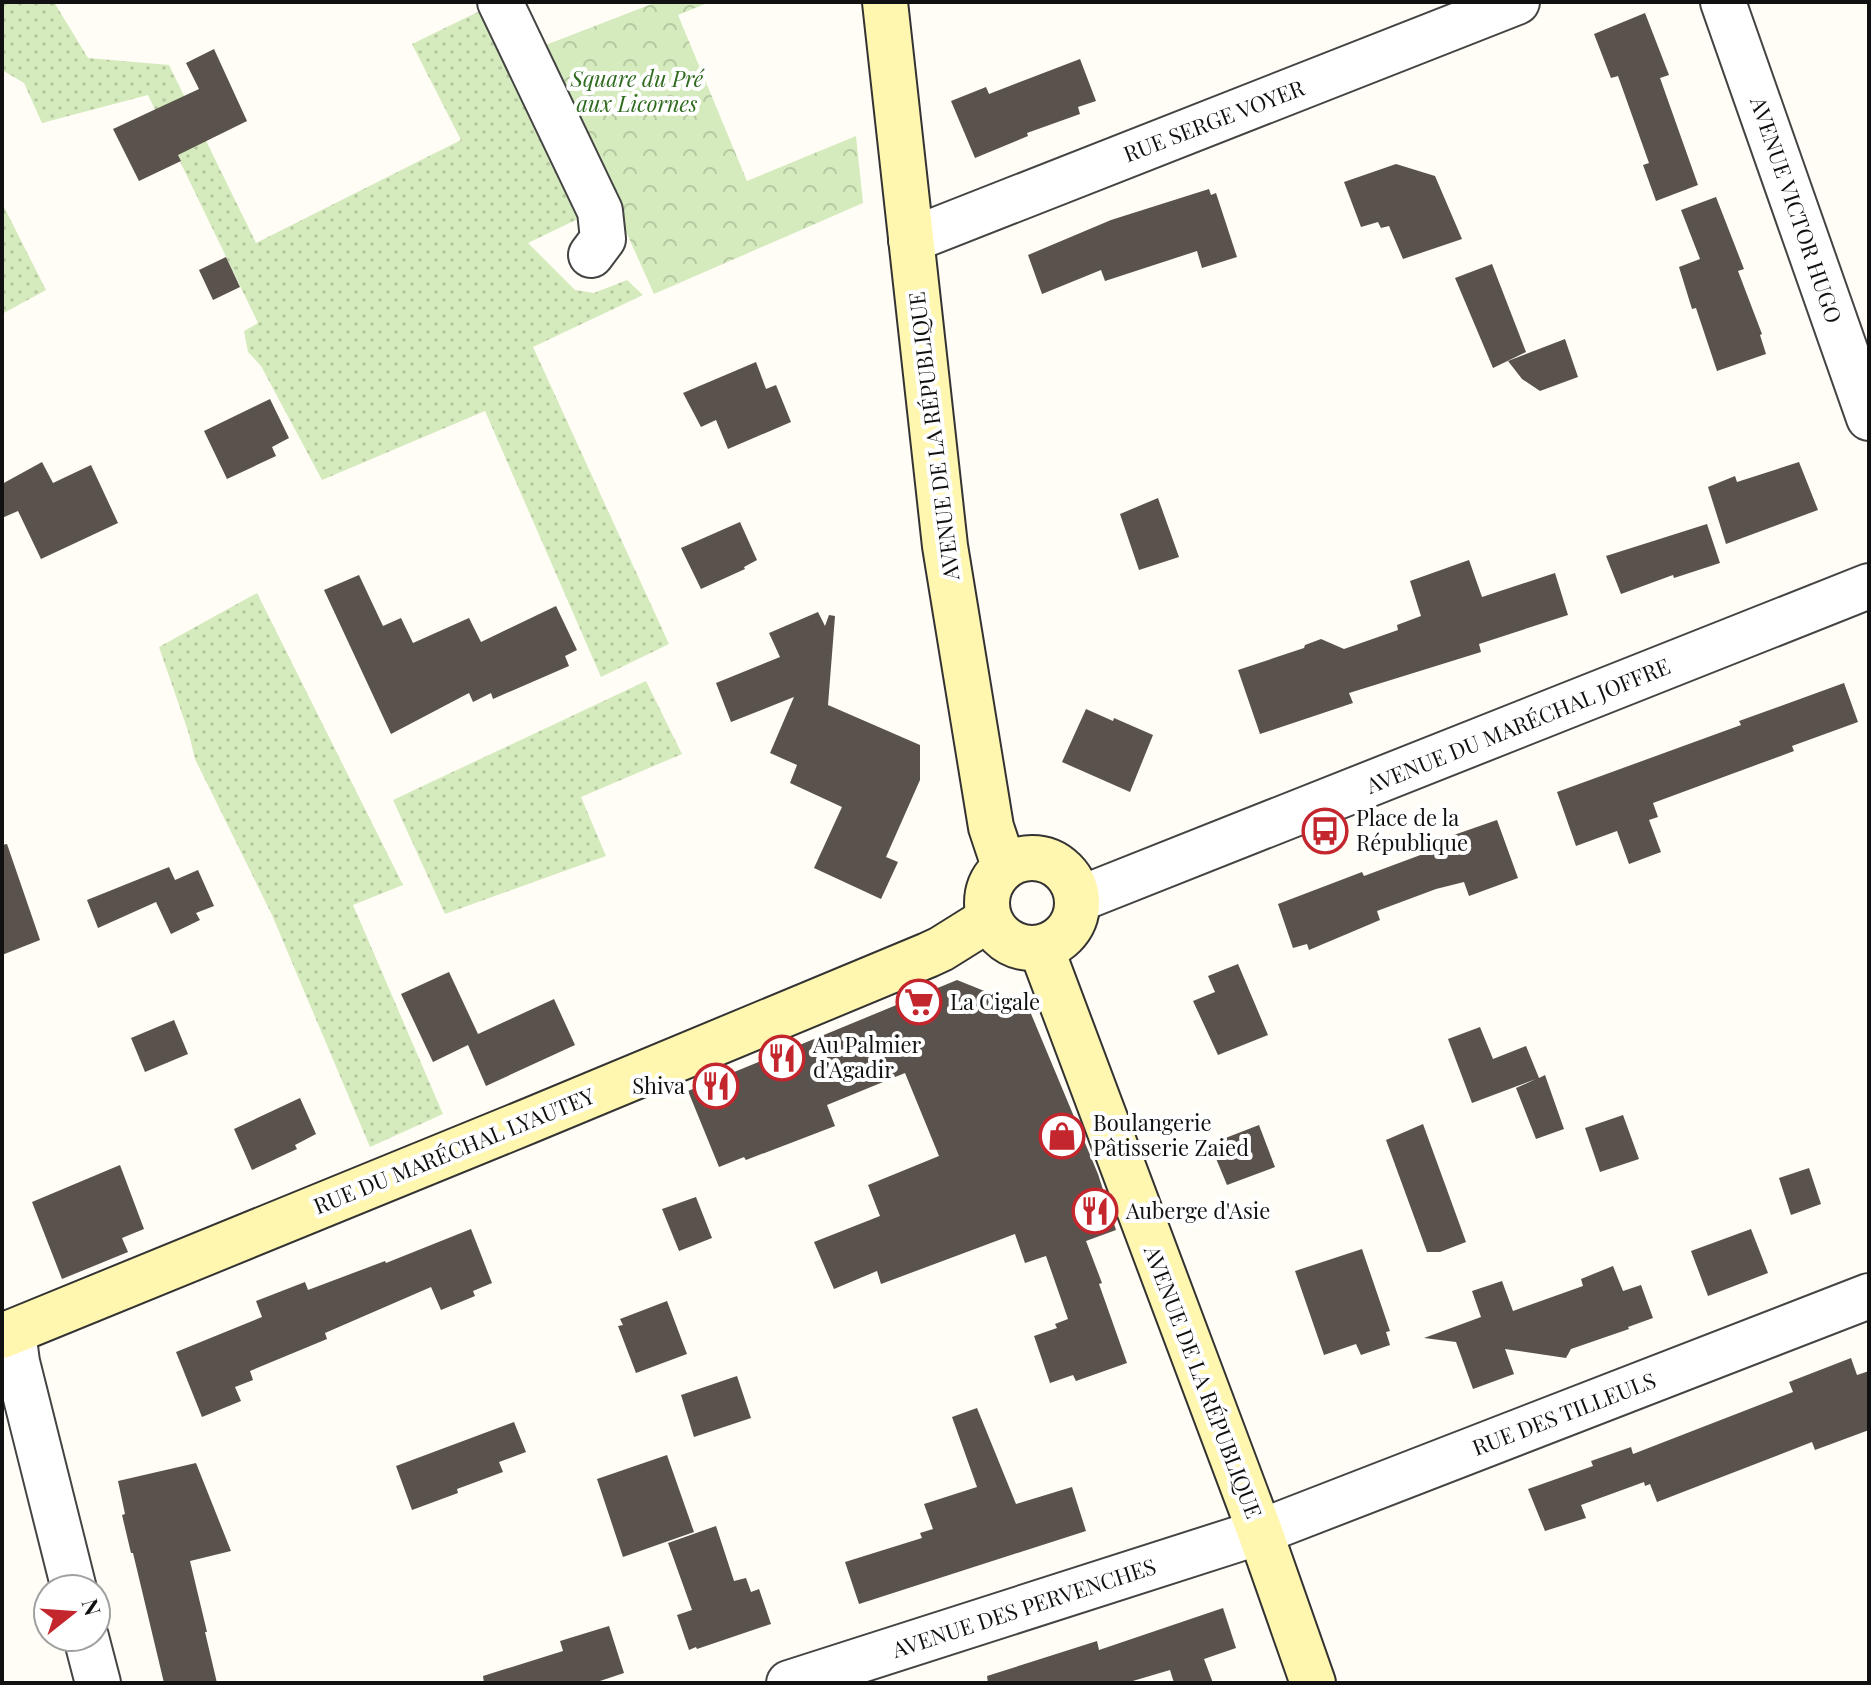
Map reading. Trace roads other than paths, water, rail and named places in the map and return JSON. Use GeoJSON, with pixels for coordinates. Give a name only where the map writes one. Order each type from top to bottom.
{"type":"FeatureCollection","features":[{"type":"Feature","properties":{"kind":"main road","name":"AVENUE DE LA RÉPUBLIQUE"},"geometry":{"type":"LineString","coordinates":[[885,2],[945,546],[991,827],[1004,866]]}},
{"type":"Feature","properties":{"kind":"main road"},"geometry":{"type":"LineString","coordinates":[[1028,857],[1051,861],[1062,868],[1072,883],[1077,900],[1073,922],[1066,933],[1041,948],[1018,946],[1001,936],[989,919],[986,904],[992,881],[1004,866],[1028,857]]}},
{"type":"Feature","properties":{"kind":"main road","name":"RUE DU MARÉCHAL LYAUTEY"},"geometry":{"type":"LineString","coordinates":[[7,1334],[928,955],[989,919]]}},
{"type":"Feature","properties":{"kind":"main road","name":"AVENUE DE LA RÉPUBLIQUE"},"geometry":{"type":"LineString","coordinates":[[1041,948],[1260,1532],[1313,1683]]}},
{"type":"Feature","properties":{"kind":"street"},"geometry":{"type":"LineString","coordinates":[[500,2],[600,211],[603,239],[591,255]]}},
{"type":"Feature","properties":{"kind":"street","name":"RUE SERGE VOYER"},"geometry":{"type":"LineString","coordinates":[[911,240],[1517,2]]}},
{"type":"Feature","properties":{"kind":"street","name":"AVENUE VICTOR HUGO"},"geometry":{"type":"LineString","coordinates":[[1723,2],[1869,418]]}},
{"type":"Feature","properties":{"kind":"street","name":"AVENUE DU MARÉCHAL JOFFRE"},"geometry":{"type":"LineString","coordinates":[[1077,900],[1869,586]]}},
{"type":"Feature","properties":{"kind":"street","name":"RUE DES TILLEULS"},"geometry":{"type":"LineString","coordinates":[[1260,1532],[1869,1296]]}},
{"type":"Feature","properties":{"kind":"street"},"geometry":{"type":"LineString","coordinates":[[7,1334],[17,1362],[70,1573]]}},
{"type":"Feature","properties":{"kind":"street","name":"AVENUE DES PERVENCHES"},"geometry":{"type":"LineString","coordinates":[[789,1683],[1260,1532]]}},
{"type":"Feature","properties":{"kind":"street"},"geometry":{"type":"LineString","coordinates":[[90,1653],[98,1683]]}},
{"type":"Feature","properties":{"kind":"place","name":"Place de la République"},"geometry":{"type":"Point","coordinates":[1325,831]}},
{"type":"Feature","properties":{"kind":"place","name":"La Cigale"},"geometry":{"type":"Point","coordinates":[919,1002]}},
{"type":"Feature","properties":{"kind":"place","name":"Au Palmier d'Agadir"},"geometry":{"type":"Point","coordinates":[782,1058]}},
{"type":"Feature","properties":{"kind":"place","name":"Shiva"},"geometry":{"type":"Point","coordinates":[716,1086]}},
{"type":"Feature","properties":{"kind":"place","name":"Boulangerie Pâtisserie Zaied"},"geometry":{"type":"Point","coordinates":[1062,1136]}},
{"type":"Feature","properties":{"kind":"place","name":"Auberge d'Asie"},"geometry":{"type":"Point","coordinates":[1095,1211]}},
{"type":"Feature","properties":{"kind":"park label","name":"Square du Pré aux Licornes"},"geometry":{"type":"Point","coordinates":[637,92]}}]}
